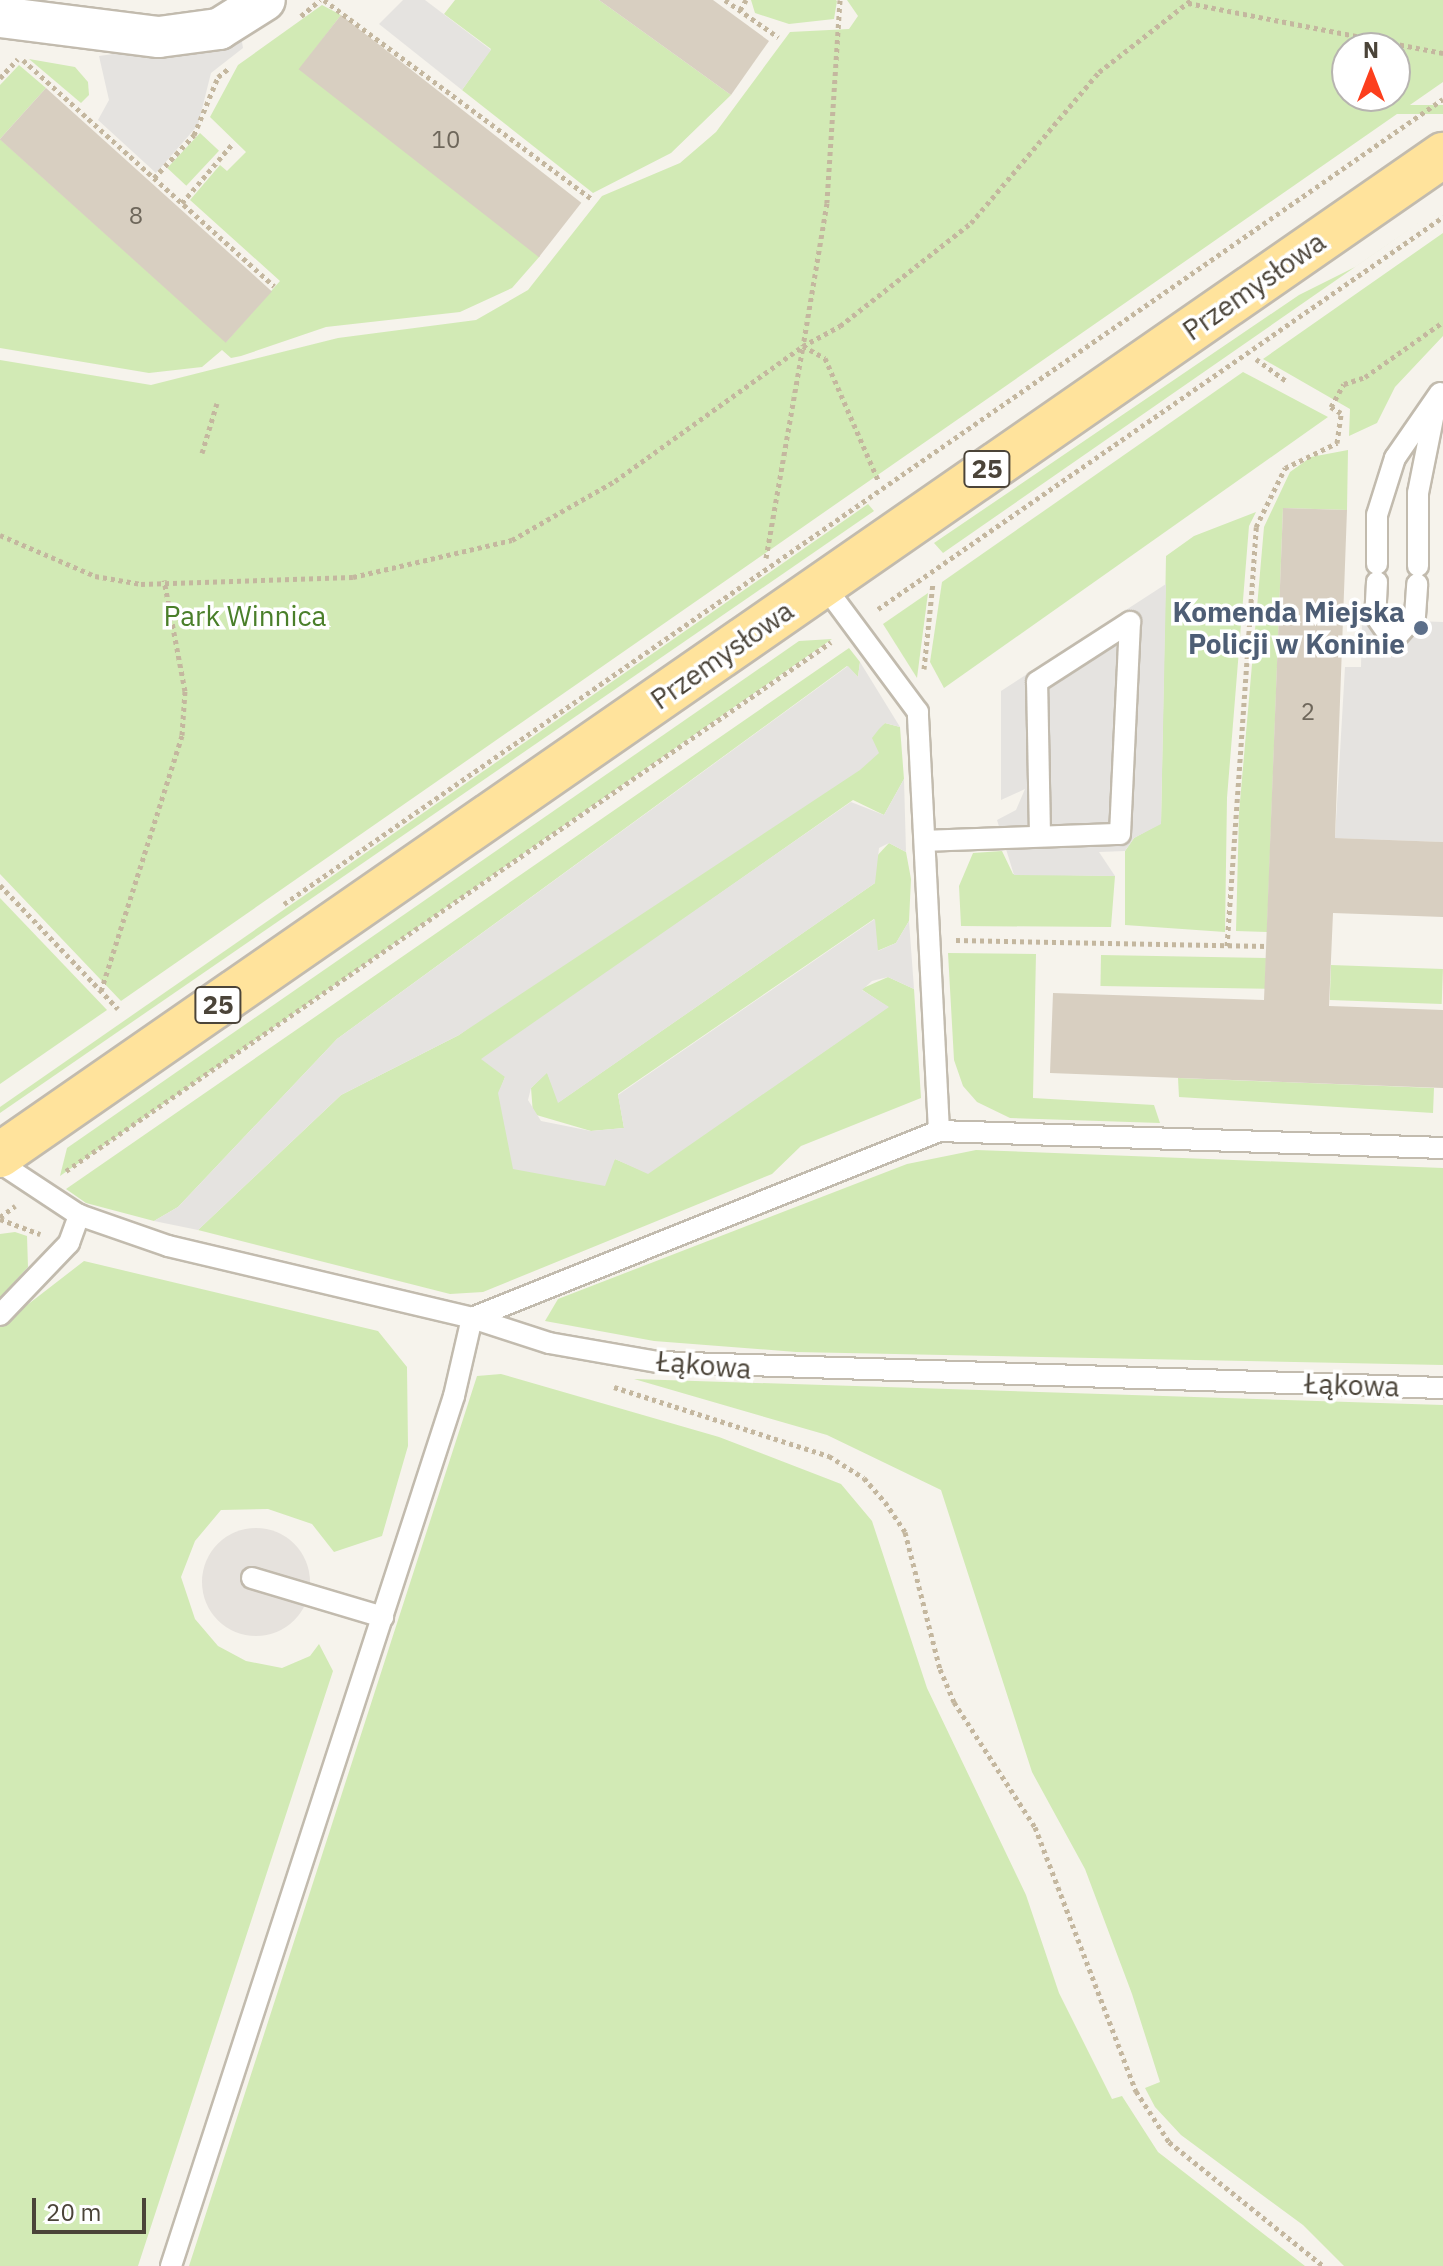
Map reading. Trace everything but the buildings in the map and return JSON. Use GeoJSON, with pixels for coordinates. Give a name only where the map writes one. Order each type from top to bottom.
{"type":"FeatureCollection","features":[{"type":"Feature","properties":{"kind":"main road","name":"Przemysłowa"},"geometry":{"type":"LineString","coordinates":[[0,1155],[1443,155]]}},
{"type":"Feature","properties":{"kind":"street"},"geometry":{"type":"LineString","coordinates":[[0,17],[159,37],[219,29],[281,10]]}},
{"type":"Feature","properties":{"kind":"lane"},"geometry":{"type":"LineString","coordinates":[[1442,392],[1418,493],[1415,616],[1393,641],[1375,615],[1377,515],[1395,458],[1442,392]]}},
{"type":"Feature","properties":{"kind":"lane"},"geometry":{"type":"LineString","coordinates":[[823,584],[918,712],[927,947],[939,1131]]}},
{"type":"Feature","properties":{"kind":"lane"},"geometry":{"type":"LineString","coordinates":[[925,841],[1120,834],[1130,622],[1037,682],[1040,835]]}},
{"type":"Feature","properties":{"kind":"lane"},"geometry":{"type":"LineString","coordinates":[[171,2266],[454,1396],[472,1318],[939,1131],[1443,1148]]}},
{"type":"Feature","properties":{"kind":"lane","name":"Łąkowa"},"geometry":{"type":"LineString","coordinates":[[0,1163],[37,1191],[79,1215],[168,1246],[472,1318],[549,1343],[672,1363],[1443,1388]]}},
{"type":"Feature","properties":{"kind":"lane"},"geometry":{"type":"LineString","coordinates":[[0,1315],[69,1243],[79,1215]]}},
{"type":"Feature","properties":{"kind":"lane"},"geometry":{"type":"LineString","coordinates":[[252,1578],[383,1617]]}},
{"type":"Feature","properties":{"kind":"path"},"geometry":{"type":"LineString","coordinates":[[281,10],[322,0],[592,199]]}},
{"type":"Feature","properties":{"kind":"path"},"geometry":{"type":"LineString","coordinates":[[725,0],[778,37]]}},
{"type":"Feature","properties":{"kind":"path"},"geometry":{"type":"LineString","coordinates":[[740,10],[746,0]]}},
{"type":"Feature","properties":{"kind":"path"},"geometry":{"type":"LineString","coordinates":[[766,558],[827,203],[840,0]]}},
{"type":"Feature","properties":{"kind":"path"},"geometry":{"type":"LineString","coordinates":[[0,535],[95,576],[141,584],[164,580],[353,577],[512,540],[615,481],[803,346],[840,326],[971,223],[1099,72],[1189,2],[1443,53]]}},
{"type":"Feature","properties":{"kind":"path"},"geometry":{"type":"LineString","coordinates":[[20,57],[274,286]]}},
{"type":"Feature","properties":{"kind":"path"},"geometry":{"type":"LineString","coordinates":[[154,178],[194,135],[218,77],[237,61]]}},
{"type":"Feature","properties":{"kind":"path"},"geometry":{"type":"LineString","coordinates":[[273,912],[1443,99]]}},
{"type":"Feature","properties":{"kind":"path"},"geometry":{"type":"LineString","coordinates":[[182,203],[233,143]]}},
{"type":"Feature","properties":{"kind":"path"},"geometry":{"type":"LineString","coordinates":[[0,1218],[1443,217]]}},
{"type":"Feature","properties":{"kind":"path"},"geometry":{"type":"LineString","coordinates":[[1227,946],[1256,527],[1285,468],[1337,443],[1341,413],[1331,407],[1344,384],[1365,377],[1443,322]]}},
{"type":"Feature","properties":{"kind":"path"},"geometry":{"type":"LineString","coordinates":[[803,346],[825,358],[878,480]]}},
{"type":"Feature","properties":{"kind":"path"},"geometry":{"type":"LineString","coordinates":[[1256,359],[1288,382]]}},
{"type":"Feature","properties":{"kind":"path"},"geometry":{"type":"LineString","coordinates":[[202,453],[217,403]]}},
{"type":"Feature","properties":{"kind":"path"},"geometry":{"type":"LineString","coordinates":[[101,991],[182,735],[185,691],[164,580]]}},
{"type":"Feature","properties":{"kind":"path"},"geometry":{"type":"LineString","coordinates":[[0,885],[118,1009]]}},
{"type":"Feature","properties":{"kind":"path"},"geometry":{"type":"LineString","coordinates":[[927,947],[1267,946]]}},
{"type":"Feature","properties":{"kind":"path"},"geometry":{"type":"LineString","coordinates":[[117,1020],[130,1011]]}},
{"type":"Feature","properties":{"kind":"path"},"geometry":{"type":"LineString","coordinates":[[0,1218],[69,1243]]}},
{"type":"Feature","properties":{"kind":"path"},"geometry":{"type":"LineString","coordinates":[[599,1382],[829,1456],[864,1478],[885,1502],[905,1532],[954,1702],[1035,1827],[1136,2091],[1169,2142],[1323,2266]]}},
{"type":"Feature","properties":{"kind":"shaded area"},"geometry":{"type":"Polygon","coordinates":[[[403,0],[425,0],[491,50],[462,90],[379,24],[403,0]]]}},
{"type":"Feature","properties":{"kind":"shaded area"},"geometry":{"type":"Polygon","coordinates":[[[241,36],[243,48],[211,73],[198,125],[156,173],[98,120],[109,100],[99,56],[241,36]]]}},
{"type":"Feature","properties":{"kind":"shaded area"},"geometry":{"type":"Polygon","coordinates":[[[1166,584],[1161,824],[1134,838],[1125,851],[1099,852],[1115,876],[1014,875],[997,820],[1016,810],[1025,789],[1001,800],[1001,691],[1166,584]]]}},
{"type":"Feature","properties":{"kind":"shaded area"},"geometry":{"type":"Polygon","coordinates":[[[1362,619],[1443,622],[1443,842],[1335,838],[1345,667],[1361,667],[1362,619]]]}},
{"type":"Feature","properties":{"kind":"shaded area"},"geometry":{"type":"Polygon","coordinates":[[[860,662],[900,727],[885,723],[879,729],[872,738],[879,753],[860,770],[459,1035],[341,1095],[198,1230],[154,1221],[178,1207],[337,1039],[848,666],[858,677],[860,662]]]}},
{"type":"Feature","properties":{"kind":"shaded area"},"geometry":{"type":"Polygon","coordinates":[[[904,779],[906,852],[889,843],[879,848],[875,883],[558,1103],[547,1073],[531,1088],[528,1100],[541,1121],[591,1131],[624,1128],[618,1095],[875,919],[878,951],[896,943],[909,921],[914,989],[888,977],[872,981],[862,990],[889,1007],[648,1174],[615,1159],[605,1186],[513,1169],[498,1093],[505,1077],[481,1059],[851,802],[884,815],[904,779]]]}},
{"type":"Feature","properties":{"kind":"shaded area"},"geometry":{"type":"Polygon","coordinates":[[[256,1528],[277,1532],[294,1544],[306,1561],[310,1582],[306,1603],[294,1620],[277,1632],[256,1636],[235,1632],[218,1620],[206,1603],[202,1582],[206,1561],[218,1544],[235,1532],[256,1528]]]}},
{"type":"Feature","properties":{"kind":"green space"},"geometry":{"type":"Polygon","coordinates":[[[455,0],[599,0],[731,95],[671,153],[593,193],[462,90],[491,49],[444,14],[455,0]]]}},
{"type":"Feature","properties":{"kind":"green space"},"geometry":{"type":"Polygon","coordinates":[[[751,0],[837,1],[834,19],[789,24],[755,13],[751,0]]]}},
{"type":"Feature","properties":{"kind":"green space","name":"Park Winnica"},"geometry":{"type":"Polygon","coordinates":[[[847,0],[1443,0],[1443,82],[1411,104],[1411,32],[1331,32],[1331,112],[1400,112],[121,1001],[0,874],[0,360],[151,385],[338,338],[476,320],[528,290],[602,196],[680,163],[716,132],[790,32],[849,29],[858,16],[847,0]]]}},
{"type":"Feature","properties":{"kind":"green space"},"geometry":{"type":"Polygon","coordinates":[[[322,5],[341,15],[300,69],[540,256],[512,288],[460,312],[326,327],[231,358],[222,350],[202,367],[149,373],[0,348],[0,139],[226,342],[280,281],[190,200],[220,165],[227,171],[246,152],[210,117],[238,65],[322,5]]]}},
{"type":"Feature","properties":{"kind":"green space"},"geometry":{"type":"Polygon","coordinates":[[[29,59],[75,67],[88,82],[89,95],[81,103],[29,59]]]}},
{"type":"Feature","properties":{"kind":"green space"},"geometry":{"type":"Polygon","coordinates":[[[19,65],[46,88],[0,139],[0,85],[19,65]]]}},
{"type":"Feature","properties":{"kind":"green space"},"geometry":{"type":"Polygon","coordinates":[[[778,105],[1331,105],[1331,112],[1411,112],[1411,105],[1443,105],[1443,114],[778,114],[778,105]]]}},
{"type":"Feature","properties":{"kind":"green space"},"geometry":{"type":"Polygon","coordinates":[[[200,133],[219,151],[186,186],[167,168],[200,133]]]}},
{"type":"Feature","properties":{"kind":"green space"},"geometry":{"type":"Polygon","coordinates":[[[1443,206],[943,553],[934,543],[1299,295],[1355,267],[1443,206]]]}},
{"type":"Feature","properties":{"kind":"green space"},"geometry":{"type":"Polygon","coordinates":[[[1443,233],[1443,336],[1395,387],[1377,423],[1349,436],[1350,409],[1263,359],[1443,233]]]}},
{"type":"Feature","properties":{"kind":"green space"},"geometry":{"type":"Polygon","coordinates":[[[1243,372],[1328,417],[944,688],[930,662],[942,582],[1243,372]]]}},
{"type":"Feature","properties":{"kind":"green space"},"geometry":{"type":"Polygon","coordinates":[[[1348,450],[1347,510],[1283,508],[1267,932],[1236,931],[1239,813],[1264,527],[1290,472],[1311,457],[1348,450]]]}},
{"type":"Feature","properties":{"kind":"green space"},"geometry":{"type":"Polygon","coordinates":[[[868,504],[874,511],[0,1113],[0,1107],[868,504]]]}},
{"type":"Feature","properties":{"kind":"green space"},"geometry":{"type":"Polygon","coordinates":[[[1256,512],[1249,526],[1227,798],[1225,932],[1125,925],[1125,851],[1134,838],[1161,823],[1166,556],[1194,536],[1256,512]]]}},
{"type":"Feature","properties":{"kind":"green space"},"geometry":{"type":"Polygon","coordinates":[[[928,593],[917,678],[883,624],[928,593]]]}},
{"type":"Feature","properties":{"kind":"green space"},"geometry":{"type":"Polygon","coordinates":[[[832,639],[60,1176],[67,1148],[799,641],[832,639]]]}},
{"type":"Feature","properties":{"kind":"green space"},"geometry":{"type":"Polygon","coordinates":[[[849,648],[860,662],[858,677],[847,666],[337,1039],[178,1207],[154,1221],[86,1203],[66,1189],[849,648]]]}},
{"type":"Feature","properties":{"kind":"green space"},"geometry":{"type":"Polygon","coordinates":[[[885,723],[900,727],[904,779],[884,815],[853,800],[661,935],[605,976],[505,1077],[499,1093],[608,1167],[615,1159],[648,1173],[888,1007],[861,989],[888,977],[914,989],[921,1098],[801,1146],[772,1174],[483,1292],[450,1294],[198,1230],[341,1095],[459,1035],[885,723]]]}},
{"type":"Feature","properties":{"kind":"green space"},"geometry":{"type":"Polygon","coordinates":[[[889,843],[906,852],[911,879],[909,921],[896,943],[877,951],[874,919],[618,1094],[624,1128],[591,1131],[533,1114],[531,1088],[547,1072],[559,1102],[875,883],[875,858],[889,843]]]}},
{"type":"Feature","properties":{"kind":"green space"},"geometry":{"type":"Polygon","coordinates":[[[1002,851],[1013,874],[1115,876],[1111,927],[961,926],[959,886],[973,853],[1002,851]]]}},
{"type":"Feature","properties":{"kind":"green space"},"geometry":{"type":"Polygon","coordinates":[[[0,898],[107,1010],[0,1084],[0,898]]]}},
{"type":"Feature","properties":{"kind":"green space"},"geometry":{"type":"Polygon","coordinates":[[[948,953],[1036,954],[1033,1098],[1154,1105],[1160,1123],[1010,1118],[977,1102],[963,1086],[954,1060],[948,953]]]}},
{"type":"Feature","properties":{"kind":"green space"},"geometry":{"type":"Polygon","coordinates":[[[1101,955],[1266,958],[1265,989],[1100,986],[1101,955]]]}},
{"type":"Feature","properties":{"kind":"green space"},"geometry":{"type":"Polygon","coordinates":[[[1331,965],[1443,969],[1442,1004],[1330,1000],[1331,965]]]}},
{"type":"Feature","properties":{"kind":"green space"},"geometry":{"type":"Polygon","coordinates":[[[1178,1078],[1434,1088],[1433,1113],[1179,1097],[1178,1078]]]}},
{"type":"Feature","properties":{"kind":"green space"},"geometry":{"type":"Polygon","coordinates":[[[976,1150],[1443,1168],[1443,1365],[796,1352],[654,1341],[545,1321],[558,1299],[907,1164],[976,1150]]]}},
{"type":"Feature","properties":{"kind":"green space"},"geometry":{"type":"Polygon","coordinates":[[[15,1232],[27,1236],[28,1267],[0,1298],[0,1234],[15,1232]]]}},
{"type":"Feature","properties":{"kind":"green space"},"geometry":{"type":"Polygon","coordinates":[[[84,1261],[378,1331],[407,1367],[408,1446],[382,1536],[334,1552],[312,1524],[268,1509],[221,1510],[195,1541],[181,1577],[195,1619],[218,1646],[246,1661],[282,1668],[310,1656],[319,1644],[333,1671],[138,2266],[0,2266],[0,1326],[84,1261]]]}},
{"type":"Feature","properties":{"kind":"green space"},"geometry":{"type":"Polygon","coordinates":[[[501,1374],[719,1437],[841,1484],[872,1521],[927,1688],[1026,1895],[1059,1993],[1112,2099],[1122,2096],[1158,2152],[1305,2266],[189,2266],[477,1376],[501,1374]]]}},
{"type":"Feature","properties":{"kind":"green space"},"geometry":{"type":"Polygon","coordinates":[[[634,1379],[1443,1405],[1443,2266],[1344,2266],[1303,2225],[1181,2135],[1155,2107],[1145,2088],[1160,2082],[1132,1994],[1085,1869],[1032,1772],[941,1490],[827,1435],[634,1379]]]}},
{"type":"Feature","properties":{"kind":"place","name":"Komenda Miejska Policji w Koninie"},"geometry":{"type":"Point","coordinates":[1421,628]}}]}
